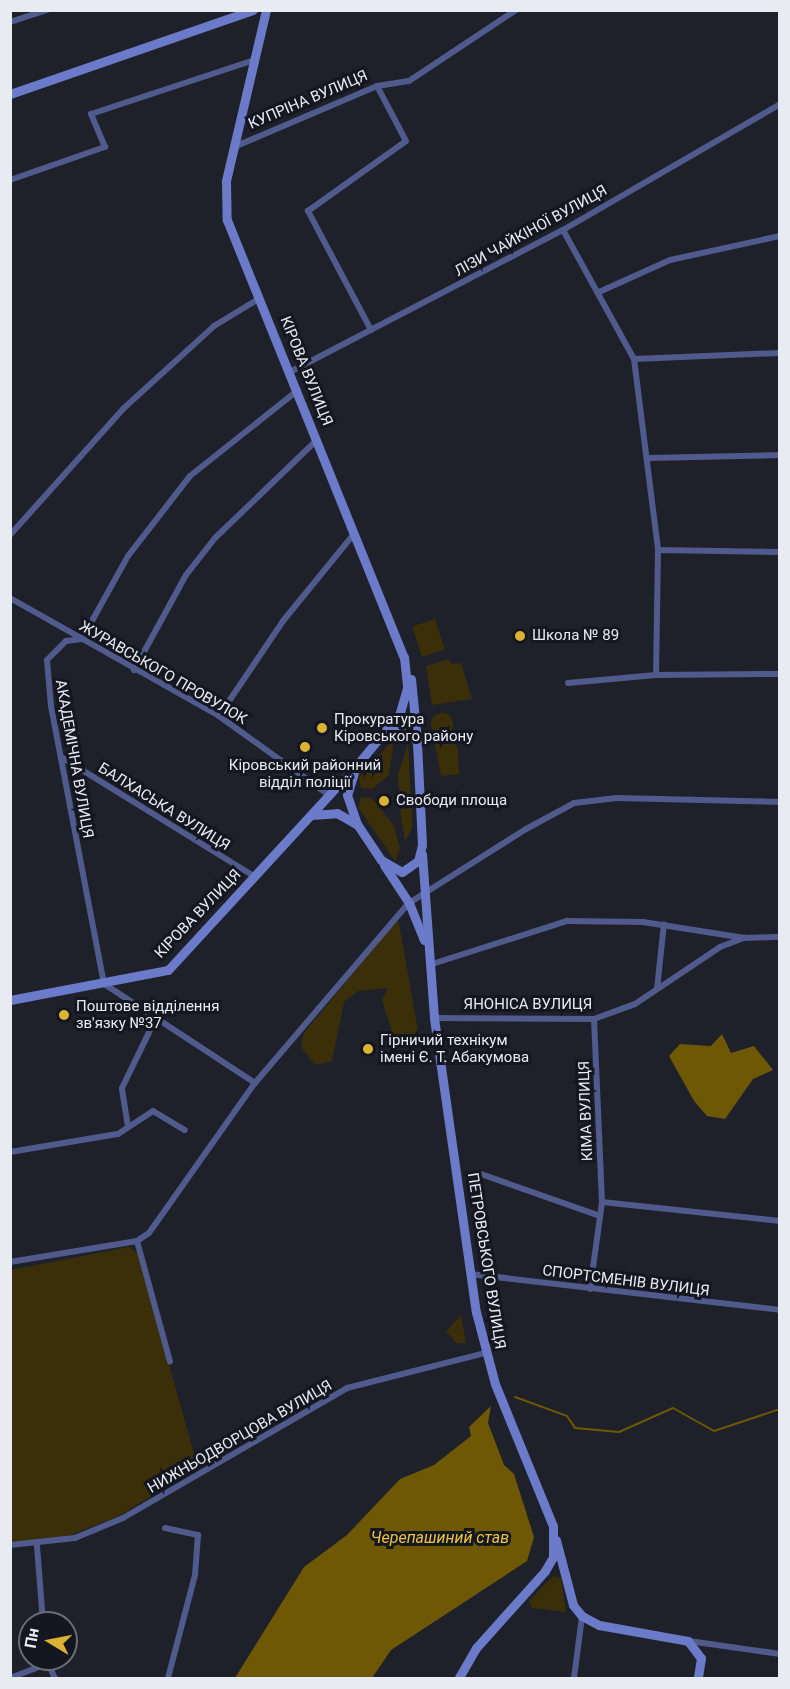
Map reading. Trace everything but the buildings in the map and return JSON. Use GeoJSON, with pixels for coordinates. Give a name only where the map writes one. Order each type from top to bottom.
{"type":"FeatureCollection","features":[{"type":"Feature","properties":{"kind":"main road"},"geometry":{"type":"LineString","coordinates":[[10,94],[253,10]]}},
{"type":"Feature","properties":{"kind":"main road","name":"КІРОВА ВУЛИЦЯ"},"geometry":{"type":"LineString","coordinates":[[10,1000],[104,984],[168,970],[356,766],[385,733],[404,702],[404,657],[298,390],[227,220],[226,181],[266,10]]}},
{"type":"Feature","properties":{"kind":"main road"},"geometry":{"type":"LineString","coordinates":[[381,860],[396,871],[408,871],[418,861],[422,846],[413,689],[404,657]]}},
{"type":"Feature","properties":{"kind":"main road"},"geometry":{"type":"LineString","coordinates":[[385,733],[403,728],[417,742]]}},
{"type":"Feature","properties":{"kind":"main road","name":"КІРОВА ВУЛИЦЯ"},"geometry":{"type":"LineString","coordinates":[[356,766],[346,795],[357,824],[409,903],[427,947]]}},
{"type":"Feature","properties":{"kind":"main road"},"geometry":{"type":"LineString","coordinates":[[311,815],[337,813],[357,824]]}},
{"type":"Feature","properties":{"kind":"main road","name":"ПЕТРОВСЬКОГО ВУЛИЦЯ"},"geometry":{"type":"LineString","coordinates":[[422,846],[428,966],[434,1018],[470,1274],[485,1353],[553,1526],[553,1557],[545,1571],[476,1648],[459,1678]]}},
{"type":"Feature","properties":{"kind":"main road"},"geometry":{"type":"LineString","coordinates":[[553,1526],[573,1605],[582,1616],[599,1625],[688,1641],[700,1652],[698,1678]]}},
{"type":"Feature","properties":{"kind":"street"},"geometry":{"type":"LineString","coordinates":[[10,22],[47,10]]}},
{"type":"Feature","properties":{"kind":"street","name":"КУПРІНА ВУЛИЦЯ"},"geometry":{"type":"LineString","coordinates":[[234,147],[376,86],[409,81],[516,10]]}},
{"type":"Feature","properties":{"kind":"street"},"geometry":{"type":"LineString","coordinates":[[10,180],[105,147],[91,114],[254,60]]}},
{"type":"Feature","properties":{"kind":"street"},"geometry":{"type":"LineString","coordinates":[[371,330],[308,211],[406,141],[376,86]]}},
{"type":"Feature","properties":{"kind":"street","name":"ЛІЗИ ЧАЙКІНОЇ ВУЛИЦЯ"},"geometry":{"type":"LineString","coordinates":[[290,372],[563,230],[780,104]]}},
{"type":"Feature","properties":{"kind":"street"},"geometry":{"type":"LineString","coordinates":[[563,230],[634,359],[649,458],[657,550],[656,675]]}},
{"type":"Feature","properties":{"kind":"street"},"geometry":{"type":"LineString","coordinates":[[599,292],[670,260],[780,236]]}},
{"type":"Feature","properties":{"kind":"street"},"geometry":{"type":"LineString","coordinates":[[10,535],[124,408],[214,326],[260,298]]}},
{"type":"Feature","properties":{"kind":"street"},"geometry":{"type":"LineString","coordinates":[[634,359],[780,353]]}},
{"type":"Feature","properties":{"kind":"street"},"geometry":{"type":"LineString","coordinates":[[82,639],[128,556],[190,476],[298,390]]}},
{"type":"Feature","properties":{"kind":"street"},"geometry":{"type":"LineString","coordinates":[[134,670],[186,575],[215,538],[317,440]]}},
{"type":"Feature","properties":{"kind":"street"},"geometry":{"type":"LineString","coordinates":[[649,458],[780,455]]}},
{"type":"Feature","properties":{"kind":"street"},"geometry":{"type":"LineString","coordinates":[[219,716],[283,621],[354,534]]}},
{"type":"Feature","properties":{"kind":"street"},"geometry":{"type":"LineString","coordinates":[[657,550],[780,552]]}},
{"type":"Feature","properties":{"kind":"street","name":"ЖУРАВСЬКОГО ПРОВУЛОК"},"geometry":{"type":"LineString","coordinates":[[10,598],[219,716],[329,795]]}},
{"type":"Feature","properties":{"kind":"street","name":"АКАДЕМІЧНА ВУЛИЦЯ"},"geometry":{"type":"LineString","coordinates":[[82,639],[66,641],[47,660],[61,757],[104,984]]}},
{"type":"Feature","properties":{"kind":"street"},"geometry":{"type":"LineString","coordinates":[[568,683],[656,675],[780,674]]}},
{"type":"Feature","properties":{"kind":"street","name":"БАЛХАСЬКА ВУЛИЦЯ"},"geometry":{"type":"LineString","coordinates":[[61,757],[255,877]]}},
{"type":"Feature","properties":{"kind":"street"},"geometry":{"type":"LineString","coordinates":[[10,1263],[136,1241],[159,1223],[255,1083],[409,903],[424,892],[574,803],[616,798],[780,802]]}},
{"type":"Feature","properties":{"kind":"street"},"geometry":{"type":"LineString","coordinates":[[428,966],[567,921],[654,923],[707,929],[745,938],[780,937]]}},
{"type":"Feature","properties":{"kind":"street"},"geometry":{"type":"LineString","coordinates":[[654,923],[707,929]]}},
{"type":"Feature","properties":{"kind":"street"},"geometry":{"type":"LineString","coordinates":[[657,989],[664,924]]}},
{"type":"Feature","properties":{"kind":"street"},"geometry":{"type":"LineString","coordinates":[[720,946],[721,932]]}},
{"type":"Feature","properties":{"kind":"street","name":"ЯНОНІСА ВУЛИЦЯ"},"geometry":{"type":"LineString","coordinates":[[434,1018],[594,1019],[657,989],[720,946],[745,938]]}},
{"type":"Feature","properties":{"kind":"street"},"geometry":{"type":"LineString","coordinates":[[104,984],[255,1083]]}},
{"type":"Feature","properties":{"kind":"street"},"geometry":{"type":"LineString","coordinates":[[128,1127],[122,1088],[156,1018]]}},
{"type":"Feature","properties":{"kind":"street","name":"КІМА ВУЛИЦЯ"},"geometry":{"type":"LineString","coordinates":[[590,1289],[602,1202],[594,1019]]}},
{"type":"Feature","properties":{"kind":"street"},"geometry":{"type":"LineString","coordinates":[[10,1152],[44,1149],[128,1127],[153,1111],[185,1130]]}},
{"type":"Feature","properties":{"kind":"street"},"geometry":{"type":"LineString","coordinates":[[478,1173],[600,1216]]}},
{"type":"Feature","properties":{"kind":"street"},"geometry":{"type":"LineString","coordinates":[[602,1202],[780,1221]]}},
{"type":"Feature","properties":{"kind":"street"},"geometry":{"type":"LineString","coordinates":[[136,1241],[170,1362]]}},
{"type":"Feature","properties":{"kind":"street","name":"СПОРТСМЕНІВ ВУЛИЦЯ"},"geometry":{"type":"LineString","coordinates":[[470,1274],[780,1310]]}},
{"type":"Feature","properties":{"kind":"street","name":"НИЖНЬОДВОРЦОВА ВУЛИЦЯ"},"geometry":{"type":"LineString","coordinates":[[10,1545],[37,1546],[123,1518],[347,1388],[485,1353]]}},
{"type":"Feature","properties":{"kind":"street"},"geometry":{"type":"LineString","coordinates":[[165,1528],[198,1535],[195,1575],[168,1678]]}},
{"type":"Feature","properties":{"kind":"street"},"geometry":{"type":"LineString","coordinates":[[37,1546],[42,1611]]}},
{"type":"Feature","properties":{"kind":"street"},"geometry":{"type":"LineString","coordinates":[[574,1678],[582,1616]]}},
{"type":"Feature","properties":{"kind":"street"},"geometry":{"type":"LineString","coordinates":[[688,1641],[780,1653]]}},
{"type":"Feature","properties":{"kind":"street"},"geometry":{"type":"LineString","coordinates":[[10,1678],[25,1671]]}},
{"type":"Feature","properties":{"kind":"shaded area"},"geometry":{"type":"Polygon","coordinates":[[[435,619],[445,649],[422,657],[412,626],[435,619]]]}},
{"type":"Feature","properties":{"kind":"shaded area"},"geometry":{"type":"Polygon","coordinates":[[[449,659],[451,664],[461,663],[472,699],[432,705],[426,666],[449,659]]]}},
{"type":"Feature","properties":{"kind":"shaded area"},"geometry":{"type":"Polygon","coordinates":[[[442,713],[450,716],[453,724],[450,732],[442,735],[434,732],[431,724],[434,716],[442,713]]]}},
{"type":"Feature","properties":{"kind":"shaded area"},"geometry":{"type":"Polygon","coordinates":[[[394,739],[389,775],[372,789],[361,788],[359,778],[394,739]]]}},
{"type":"Feature","properties":{"kind":"shaded area"},"geometry":{"type":"Polygon","coordinates":[[[451,739],[458,749],[459,774],[441,776],[434,740],[451,739]]]}},
{"type":"Feature","properties":{"kind":"shaded area"},"geometry":{"type":"Polygon","coordinates":[[[408,743],[411,805],[400,806],[398,775],[408,743]]]}},
{"type":"Feature","properties":{"kind":"shaded area"},"geometry":{"type":"Polygon","coordinates":[[[361,797],[372,798],[394,826],[400,849],[395,861],[358,807],[361,797]]]}},
{"type":"Feature","properties":{"kind":"shaded area"},"geometry":{"type":"Polygon","coordinates":[[[412,808],[412,828],[405,841],[400,809],[412,808]]]}},
{"type":"Feature","properties":{"kind":"shaded area"},"geometry":{"type":"Polygon","coordinates":[[[398,918],[419,1036],[394,1038],[382,1000],[388,988],[358,991],[344,1002],[332,1061],[315,1065],[301,1047],[304,1033],[398,918]]]}},
{"type":"Feature","properties":{"kind":"shaded area"},"geometry":{"type":"Polygon","coordinates":[[[129,1247],[138,1254],[198,1468],[117,1517],[68,1536],[11,1542],[11,1270],[129,1247]]]}},
{"type":"Feature","properties":{"kind":"shaded area"},"geometry":{"type":"Polygon","coordinates":[[[461,1315],[466,1343],[456,1343],[446,1331],[461,1315]]]}},
{"type":"Feature","properties":{"kind":"shaded area"},"geometry":{"type":"Polygon","coordinates":[[[553,1576],[561,1578],[566,1612],[532,1608],[529,1601],[553,1576]]]}},
{"type":"Feature","properties":{"kind":"water"},"geometry":{"type":"Polygon","coordinates":[[[722,1034],[731,1053],[754,1046],[773,1070],[753,1079],[725,1119],[707,1116],[694,1101],[669,1056],[680,1044],[711,1046],[722,1034]]]}},
{"type":"Feature","properties":{"kind":"water","name":"Черепашиний став"},"geometry":{"type":"Polygon","coordinates":[[[491,1406],[488,1423],[504,1465],[514,1474],[534,1537],[527,1561],[391,1650],[372,1678],[235,1678],[304,1567],[347,1535],[400,1479],[434,1465],[471,1436],[469,1427],[491,1406]]]}},
{"type":"Feature","properties":{"kind":"waterway"},"geometry":{"type":"LineString","coordinates":[[515,1397],[567,1416],[575,1428],[619,1432],[673,1408],[714,1431],[780,1409]]}},
{"type":"Feature","properties":{"kind":"place","name":"Школа № 89"},"geometry":{"type":"Point","coordinates":[520,636]}},
{"type":"Feature","properties":{"kind":"place","name":"Прокуратура Кіровського району"},"geometry":{"type":"Point","coordinates":[322,728]}},
{"type":"Feature","properties":{"kind":"place","name":"Кіровський районний відділ поліції"},"geometry":{"type":"Point","coordinates":[305,747]}},
{"type":"Feature","properties":{"kind":"place","name":"Свободи площа"},"geometry":{"type":"Point","coordinates":[384,801]}},
{"type":"Feature","properties":{"kind":"place","name":"Поштове відділення зв'язку №37"},"geometry":{"type":"Point","coordinates":[64,1015]}},
{"type":"Feature","properties":{"kind":"place","name":"Гірничий технікум імені Є. Т. Абакумова"},"geometry":{"type":"Point","coordinates":[368,1049]}}]}
